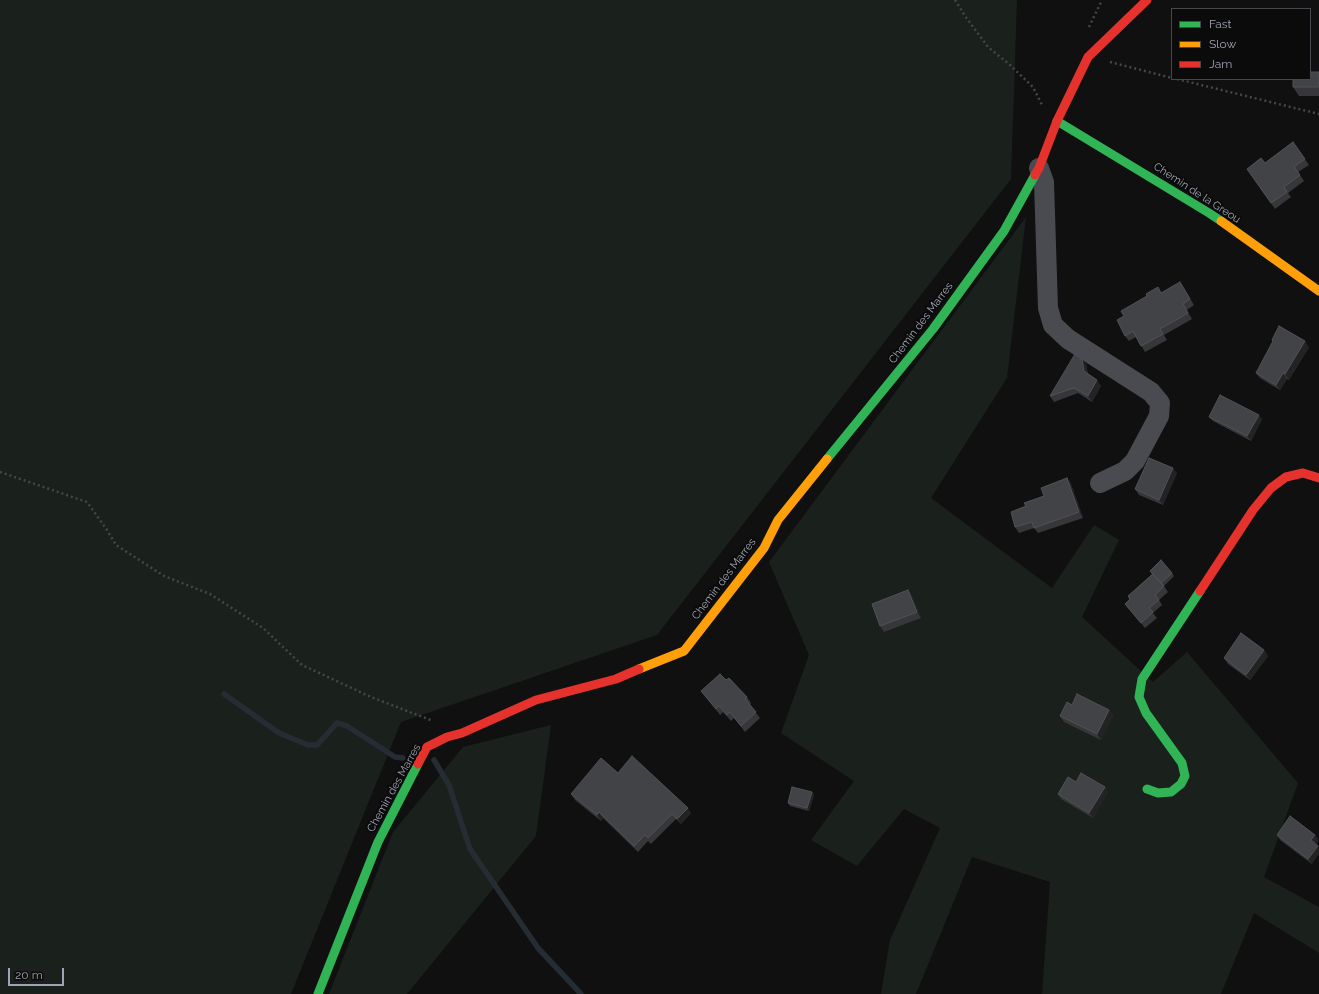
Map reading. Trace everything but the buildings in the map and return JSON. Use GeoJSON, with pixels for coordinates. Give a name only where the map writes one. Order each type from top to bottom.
{"type":"FeatureCollection","features":[{"type":"Feature","properties":{"kind":"street","name":"Chemin des Marres"},"geometry":{"type":"LineString","coordinates":[[318,994],[378,842],[427,748],[447,737],[462,733],[536,700],[616,679],[684,651],[764,548],[778,520],[933,329],[1004,231],[1039,168],[1057,122],[1088,57],[1147,0]]}},
{"type":"Feature","properties":{"kind":"street","name":"Chemin de la Greou"},"geometry":{"type":"LineString","coordinates":[[1057,122],[1209,213],[1319,291]]}},
{"type":"Feature","properties":{"kind":"street"},"geometry":{"type":"LineString","coordinates":[[1039,168],[1044,182],[1048,308],[1053,325],[1068,339],[1151,392],[1160,403],[1160,416],[1135,461],[1125,471],[1100,483]]}},
{"type":"Feature","properties":{"kind":"street"},"geometry":{"type":"LineString","coordinates":[[1147,789],[1158,793],[1171,792],[1181,784],[1185,776],[1182,763],[1146,713],[1139,697],[1142,679],[1253,510],[1272,488],[1286,477],[1303,473],[1319,478]]}},
{"type":"Feature","properties":{"kind":"path"},"geometry":{"type":"LineString","coordinates":[[955,0],[965,16],[988,46],[1033,87],[1045,112],[1057,122]]}},
{"type":"Feature","properties":{"kind":"path"},"geometry":{"type":"LineString","coordinates":[[1088,57],[1171,78]]}},
{"type":"Feature","properties":{"kind":"path"},"geometry":{"type":"LineString","coordinates":[[1181,80],[1319,114]]}},
{"type":"Feature","properties":{"kind":"path"},"geometry":{"type":"LineString","coordinates":[[0,472],[87,502],[116,545],[164,576],[210,594],[264,628],[302,665],[434,722]]}},
{"type":"Feature","properties":{"kind":"shaded area"},"geometry":{"type":"Polygon","coordinates":[[[0,0],[1017,0],[1011,179],[657,635],[401,722],[291,994],[0,994],[0,0]]]}},
{"type":"Feature","properties":{"kind":"shaded area"},"geometry":{"type":"Polygon","coordinates":[[[1026,217],[1007,378],[931,498],[1052,588],[1094,525],[1119,540],[1082,617],[1153,682],[1187,652],[1298,783],[1264,877],[1319,907],[1319,953],[1254,913],[1221,994],[1042,994],[1050,882],[972,857],[916,994],[881,994],[890,940],[940,828],[904,809],[857,866],[811,840],[854,781],[781,733],[809,655],[769,562],[1026,217]]]}},
{"type":"Feature","properties":{"kind":"shaded area"},"geometry":{"type":"Polygon","coordinates":[[[551,725],[536,836],[407,994],[329,994],[393,832],[463,747],[551,725]]]}},
{"type":"Feature","properties":{"kind":"waterway"},"geometry":{"type":"LineString","coordinates":[[224,694],[279,733],[308,745],[317,745],[337,723],[347,726],[395,757],[403,758]]}},
{"type":"Feature","properties":{"kind":"waterway"},"geometry":{"type":"LineString","coordinates":[[434,760],[449,785],[470,849],[538,948],[581,994]]}},
{"type":"Feature","properties":{"kind":"traffic: fast"},"geometry":{"type":"LineString","coordinates":[[1057,121],[1221,221]]}},
{"type":"Feature","properties":{"kind":"traffic: fast"},"geometry":{"type":"LineString","coordinates":[[827,459],[933,329],[1004,231],[1035,175]]}},
{"type":"Feature","properties":{"kind":"traffic: fast"},"geometry":{"type":"LineString","coordinates":[[1147,789],[1158,793],[1171,792],[1181,784],[1185,776],[1182,763],[1146,713],[1139,697],[1142,679],[1200,591]]}},
{"type":"Feature","properties":{"kind":"traffic: fast"},"geometry":{"type":"LineString","coordinates":[[318,994],[378,842],[418,764]]}},
{"type":"Feature","properties":{"kind":"traffic: slow"},"geometry":{"type":"LineString","coordinates":[[1221,221],[1319,291]]}},
{"type":"Feature","properties":{"kind":"traffic: slow"},"geometry":{"type":"LineString","coordinates":[[639,669],[684,651],[764,548],[778,520],[827,459]]}},
{"type":"Feature","properties":{"kind":"traffic: jam"},"geometry":{"type":"LineString","coordinates":[[1035,175],[1057,121],[1088,57],[1147,0]]}},
{"type":"Feature","properties":{"kind":"traffic: jam"},"geometry":{"type":"LineString","coordinates":[[1200,591],[1253,510],[1271,488],[1286,477],[1303,473],[1319,478]]}},
{"type":"Feature","properties":{"kind":"traffic: jam"},"geometry":{"type":"LineString","coordinates":[[418,764],[427,747],[447,737],[462,733],[536,700],[616,679],[639,669]]}}]}
